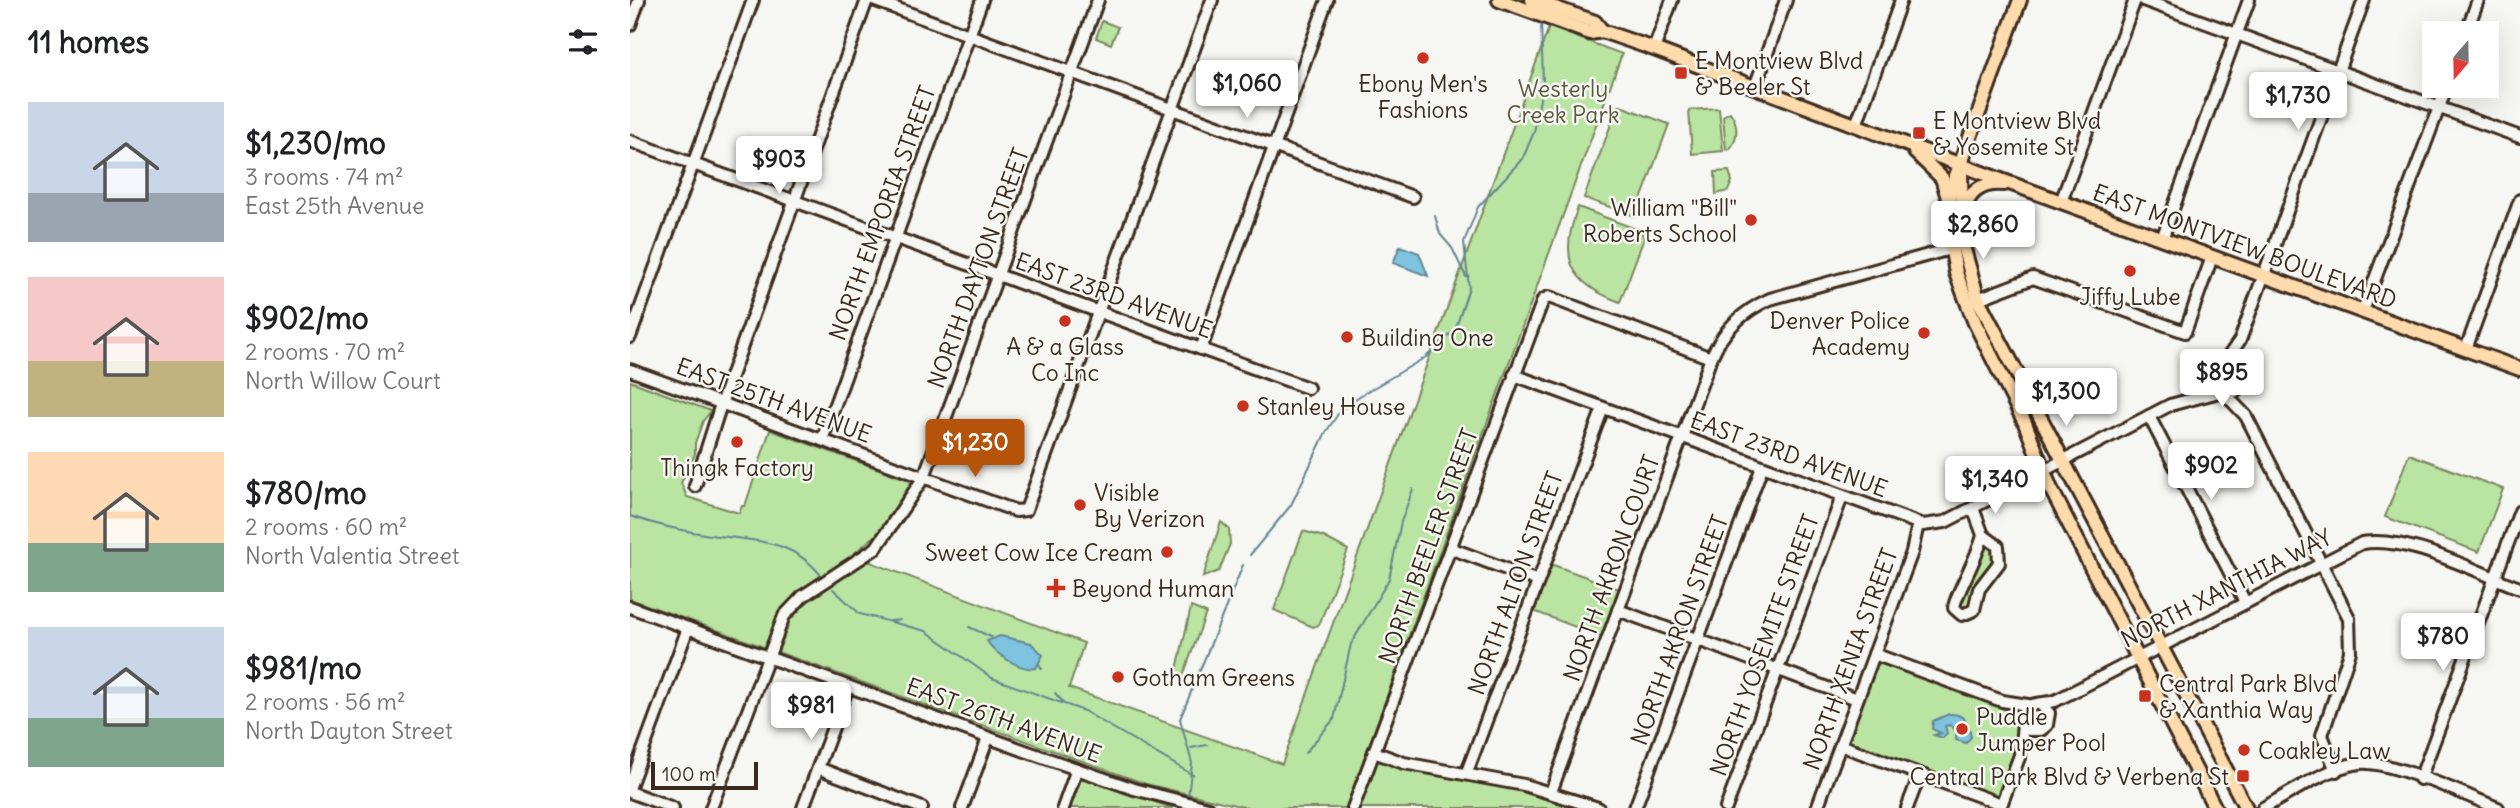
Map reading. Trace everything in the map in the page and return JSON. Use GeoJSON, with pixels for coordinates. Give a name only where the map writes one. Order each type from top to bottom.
{"type":"FeatureCollection","features":[{"type":"Feature","properties":{"kind":"main road","name":"EAST MONTVIEW BOULEVARD"},"geometry":{"type":"LineString","coordinates":[[1499,0],[1532,4],[1553,14],[1595,22],[1602,31],[1905,145],[2520,369]]}},
{"type":"Feature","properties":{"kind":"main road"},"geometry":{"type":"LineString","coordinates":[[1948,206],[1953,181],[2020,0]]}},
{"type":"Feature","properties":{"kind":"main road"},"geometry":{"type":"LineString","coordinates":[[1905,145],[1929,163],[1942,178],[1948,206],[1950,249],[1959,283],[1975,323],[2046,472],[2050,487],[2215,808]]}},
{"type":"Feature","properties":{"kind":"main road"},"geometry":{"type":"LineString","coordinates":[[1961,165],[1961,230],[1968,269],[1978,299],[2246,808]]}},
{"type":"Feature","properties":{"kind":"main road"},"geometry":{"type":"LineString","coordinates":[[1961,230],[1965,205],[1976,189],[1991,184],[2012,184]]}},
{"type":"Feature","properties":{"kind":"street"},"geometry":{"type":"LineString","coordinates":[[630,25],[639,0]]}},
{"type":"Feature","properties":{"kind":"street"},"geometry":{"type":"LineString","coordinates":[[630,337],[753,0]]}},
{"type":"Feature","properties":{"kind":"street"},"geometry":{"type":"LineString","coordinates":[[695,485],[721,404],[794,201],[870,0],[1413,197]]}},
{"type":"Feature","properties":{"kind":"street","name":"NORTH EMPORIA STREET"},"geometry":{"type":"LineString","coordinates":[[822,440],[982,0]]}},
{"type":"Feature","properties":{"kind":"street","name":"NORTH DAYTON STREET"},"geometry":{"type":"LineString","coordinates":[[767,657],[781,622],[792,606],[876,548],[924,477],[1098,0]]}},
{"type":"Feature","properties":{"kind":"street"},"geometry":{"type":"LineString","coordinates":[[1099,312],[1212,0]]}},
{"type":"Feature","properties":{"kind":"street"},"geometry":{"type":"LineString","coordinates":[[1201,349],[1327,0]]}},
{"type":"Feature","properties":{"kind":"street"},"geometry":{"type":"LineString","coordinates":[[1654,49],[1672,0]]}},
{"type":"Feature","properties":{"kind":"street"},"geometry":{"type":"LineString","coordinates":[[1755,87],[1786,0]]}},
{"type":"Feature","properties":{"kind":"street"},"geometry":{"type":"LineString","coordinates":[[1856,125],[1901,0]]}},
{"type":"Feature","properties":{"kind":"street"},"geometry":{"type":"LineString","coordinates":[[2061,202],[2135,0]]}},
{"type":"Feature","properties":{"kind":"street"},"geometry":{"type":"LineString","coordinates":[[2143,0],[2520,137]]}},
{"type":"Feature","properties":{"kind":"street"},"geometry":{"type":"LineString","coordinates":[[2162,239],[2249,0]]}},
{"type":"Feature","properties":{"kind":"street"},"geometry":{"type":"LineString","coordinates":[[2191,398],[2224,363],[2240,340],[2364,0]]}},
{"type":"Feature","properties":{"kind":"street"},"geometry":{"type":"LineString","coordinates":[[2471,21],[2479,0]]}},
{"type":"Feature","properties":{"kind":"street"},"geometry":{"type":"LineString","coordinates":[[2363,312],[2443,98]]}},
{"type":"Feature","properties":{"kind":"street","name":"EAST 23RD AVENUE"},"geometry":{"type":"LineString","coordinates":[[630,141],[1308,388]]}},
{"type":"Feature","properties":{"kind":"street"},"geometry":{"type":"LineString","coordinates":[[2466,349],[2520,200]]}},
{"type":"Feature","properties":{"kind":"street","name":"NORTH AKRON COURT"},"geometry":{"type":"LineString","coordinates":[[1550,792],[1711,358],[1727,330],[1759,304],[1950,249]]}},
{"type":"Feature","properties":{"kind":"street"},"geometry":{"type":"LineString","coordinates":[[1978,299],[2034,278],[2185,332],[2212,257]]}},
{"type":"Feature","properties":{"kind":"street","name":"NORTH BEELER STREET"},"geometry":{"type":"LineString","coordinates":[[1353,808],[1542,300],[1549,297],[1711,358]]}},
{"type":"Feature","properties":{"kind":"street","name":"EAST 25TH AVENUE"},"geometry":{"type":"LineString","coordinates":[[630,370],[1023,512],[1029,505],[1099,312]]}},
{"type":"Feature","properties":{"kind":"street"},"geometry":{"type":"LineString","coordinates":[[2240,340],[2241,387],[2246,416],[2346,608],[2351,629],[2350,652],[2322,735],[2336,771]]}},
{"type":"Feature","properties":{"kind":"street"},"geometry":{"type":"LineString","coordinates":[[2224,363],[2240,369]]}},
{"type":"Feature","properties":{"kind":"street","name":"EAST 23RD AVENUE"},"geometry":{"type":"LineString","coordinates":[[1514,375],[1918,524],[1943,523],[2046,472],[2149,416],[2191,398]]}},
{"type":"Feature","properties":{"kind":"street"},"geometry":{"type":"LineString","coordinates":[[2212,376],[2222,393],[2246,416]]}},
{"type":"Feature","properties":{"kind":"street"},"geometry":{"type":"LineString","coordinates":[[2191,398],[2241,387]]}},
{"type":"Feature","properties":{"kind":"street","name":"NORTH ALTON STREET"},"geometry":{"type":"LineString","coordinates":[[1467,772],[1603,408]]}},
{"type":"Feature","properties":{"kind":"street"},"geometry":{"type":"LineString","coordinates":[[2149,416],[2245,602]]}},
{"type":"Feature","properties":{"kind":"street","name":"NORTH AKRON STREET"},"geometry":{"type":"LineString","coordinates":[[1636,808],[1762,467]]}},
{"type":"Feature","properties":{"kind":"street","name":"NORTH YOSEMITE STREET"},"geometry":{"type":"LineString","coordinates":[[1726,808],[1842,497]]}},
{"type":"Feature","properties":{"kind":"street"},"geometry":{"type":"LineString","coordinates":[[1973,508],[1983,535],[1998,546],[1999,563],[1979,589],[1974,610],[1962,615],[1954,608],[1955,601],[1966,583],[1983,535]]}},
{"type":"Feature","properties":{"kind":"street"},"geometry":{"type":"LineString","coordinates":[[2420,779],[2520,511]]}},
{"type":"Feature","properties":{"kind":"street","name":"NORTH XENIA STREET"},"geometry":{"type":"LineString","coordinates":[[1817,808],[1912,552],[1918,524]]}},
{"type":"Feature","properties":{"kind":"street","name":"NORTH XANTHIA WAY"},"geometry":{"type":"LineString","coordinates":[[2040,704],[2071,692],[2362,543],[2384,541],[2405,545],[2520,588]]}},
{"type":"Feature","properties":{"kind":"street"},"geometry":{"type":"LineString","coordinates":[[1450,548],[1538,581]]}},
{"type":"Feature","properties":{"kind":"street","name":"EAST 26TH AVENUE"},"geometry":{"type":"LineString","coordinates":[[630,607],[1077,769],[1208,808]]}},
{"type":"Feature","properties":{"kind":"street"},"geometry":{"type":"LineString","coordinates":[[1618,610],[1857,699]]}},
{"type":"Feature","properties":{"kind":"street"},"geometry":{"type":"LineString","coordinates":[[630,786],[688,628]]}},
{"type":"Feature","properties":{"kind":"street"},"geometry":{"type":"LineString","coordinates":[[1840,745],[2000,806],[2020,755],[2037,731],[2047,725],[2049,717],[2040,704],[2002,701],[1874,654]]}},
{"type":"Feature","properties":{"kind":"street"},"geometry":{"type":"LineString","coordinates":[[711,808],[767,657]]}},
{"type":"Feature","properties":{"kind":"street"},"geometry":{"type":"LineString","coordinates":[[803,808],[848,687]]}},
{"type":"Feature","properties":{"kind":"street","name":"NORTH XANTHIA WAY"},"geometry":{"type":"LineString","coordinates":[[2049,717],[2071,692]]}},
{"type":"Feature","properties":{"kind":"street"},"geometry":{"type":"LineString","coordinates":[[2002,701],[2029,730],[2037,731]]}},
{"type":"Feature","properties":{"kind":"street"},"geometry":{"type":"LineString","coordinates":[[2020,755],[2022,711],[2028,705]]}},
{"type":"Feature","properties":{"kind":"street"},"geometry":{"type":"LineString","coordinates":[[962,808],[988,738]]}},
{"type":"Feature","properties":{"kind":"street"},"geometry":{"type":"LineString","coordinates":[[1374,752],[1404,763],[1467,772],[1550,792],[1598,808]]}},
{"type":"Feature","properties":{"kind":"street"},"geometry":{"type":"LineString","coordinates":[[2263,808],[2336,771],[2368,763],[2498,808]]}},
{"type":"Feature","properties":{"kind":"street"},"geometry":{"type":"LineString","coordinates":[[818,768],[894,802],[922,808]]}},
{"type":"Feature","properties":{"kind":"street"},"geometry":{"type":"LineString","coordinates":[[1063,808],[1077,769]]}},
{"type":"Feature","properties":{"kind":"street"},"geometry":{"type":"LineString","coordinates":[[1907,808],[1920,774]]}},
{"type":"Feature","properties":{"kind":"street"},"geometry":{"type":"LineString","coordinates":[[630,792],[673,808]]}},
{"type":"Feature","properties":{"kind":"green space"},"geometry":{"type":"Polygon","coordinates":[[[1102,21],[1118,27],[1111,44],[1096,38],[1102,21]]]}},
{"type":"Feature","properties":{"kind":"green space","name":"Westerly Creek Park"},"geometry":{"type":"Polygon","coordinates":[[[1549,27],[1622,54],[1346,808],[1248,808],[1146,784],[630,599],[630,381],[711,411],[703,421],[695,443],[695,454],[681,483],[687,497],[739,513],[742,506],[745,506],[770,430],[909,480],[911,484],[877,534],[852,555],[875,540],[910,490],[879,538],[857,557],[1084,643],[1069,688],[1282,764],[1549,27]]]}},
{"type":"Feature","properties":{"kind":"green space"},"geometry":{"type":"Polygon","coordinates":[[[1618,105],[1669,124],[1635,216],[1584,198],[1618,105]]]}},
{"type":"Feature","properties":{"kind":"green space"},"geometry":{"type":"Polygon","coordinates":[[[1719,108],[1723,151],[1692,154],[1689,110],[1719,108]]]}},
{"type":"Feature","properties":{"kind":"green space"},"geometry":{"type":"Polygon","coordinates":[[[1730,112],[1735,121],[1736,136],[1730,149],[1726,150],[1723,116],[1730,112]]]}},
{"type":"Feature","properties":{"kind":"green space"},"geometry":{"type":"Polygon","coordinates":[[[1729,171],[1732,181],[1728,191],[1716,194],[1715,172],[1729,171]]]}},
{"type":"Feature","properties":{"kind":"green space"},"geometry":{"type":"Polygon","coordinates":[[[1578,207],[1641,231],[1644,238],[1620,302],[1589,286],[1572,266],[1569,240],[1578,207]]]}},
{"type":"Feature","properties":{"kind":"green space"},"geometry":{"type":"Polygon","coordinates":[[[2409,454],[2503,489],[2479,552],[2385,517],[2409,454]]]}},
{"type":"Feature","properties":{"kind":"green space"},"geometry":{"type":"Polygon","coordinates":[[[1221,522],[1229,529],[1230,544],[1219,571],[1203,577],[1221,522]]]}},
{"type":"Feature","properties":{"kind":"green space"},"geometry":{"type":"Polygon","coordinates":[[[1303,531],[1324,537],[1348,550],[1319,625],[1313,627],[1274,610],[1303,531]]]}},
{"type":"Feature","properties":{"kind":"green space"},"geometry":{"type":"Polygon","coordinates":[[[1985,540],[1991,543],[1997,557],[1966,613],[1957,603],[1967,588],[1985,540]]]}},
{"type":"Feature","properties":{"kind":"green space"},"geometry":{"type":"Polygon","coordinates":[[[1545,562],[1625,591],[1607,639],[1528,609],[1545,562]]]}},
{"type":"Feature","properties":{"kind":"green space"},"geometry":{"type":"Polygon","coordinates":[[[1191,607],[1206,613],[1183,676],[1176,674],[1191,607]]]}},
{"type":"Feature","properties":{"kind":"green space"},"geometry":{"type":"Polygon","coordinates":[[[1877,661],[2000,706],[2011,714],[2018,736],[2016,749],[1997,798],[1847,743],[1877,661]]]}},
{"type":"Feature","properties":{"kind":"green space"},"geometry":{"type":"Polygon","coordinates":[[[1374,752],[1460,771],[1598,808],[1353,808],[1374,752]]]}},
{"type":"Feature","properties":{"kind":"green space"},"geometry":{"type":"Polygon","coordinates":[[[1086,779],[1173,808],[1068,808],[1078,781],[1086,779]]]}},
{"type":"Feature","properties":{"kind":"water"},"geometry":{"type":"Polygon","coordinates":[[[1400,246],[1419,253],[1428,276],[1393,263],[1400,246]]]}},
{"type":"Feature","properties":{"kind":"water"},"geometry":{"type":"Polygon","coordinates":[[[1000,636],[1031,643],[1043,655],[1036,668],[1023,667],[1008,660],[987,641],[1000,636]]]}},
{"type":"Feature","properties":{"kind":"water","name":"Puddle Jumper Pool"},"geometry":{"type":"Polygon","coordinates":[[[1949,714],[1959,715],[1967,723],[1971,737],[1966,743],[1956,740],[1956,731],[1950,725],[1945,726],[1947,733],[1943,738],[1934,735],[1941,733],[1932,729],[1933,721],[1949,714]]]}},
{"type":"Feature","properties":{"kind":"waterway"},"geometry":{"type":"LineString","coordinates":[[1250,555],[1291,505],[1326,432],[1340,411],[1358,397],[1426,357],[1455,330],[1469,288],[1464,242],[1478,207],[1523,158],[1534,132],[1543,82],[1541,22]]}},
{"type":"Feature","properties":{"kind":"waterway"},"geometry":{"type":"LineString","coordinates":[[1435,216],[1440,234],[1452,248],[1466,277],[1469,276]]}},
{"type":"Feature","properties":{"kind":"waterway"},"geometry":{"type":"LineString","coordinates":[[1305,753],[1334,719],[1351,644],[1389,579],[1401,522],[1413,489]]}},
{"type":"Feature","properties":{"kind":"waterway"},"geometry":{"type":"LineString","coordinates":[[630,516],[690,532],[770,543],[796,554],[820,574]]}},
{"type":"Feature","properties":{"kind":"waterway"},"geometry":{"type":"LineString","coordinates":[[1188,797],[1192,763],[1180,719],[1243,565]]}},
{"type":"Feature","properties":{"kind":"waterway"},"geometry":{"type":"LineString","coordinates":[[833,589],[860,614],[926,631],[992,678],[1084,711],[1193,775]]}},
{"type":"Feature","properties":{"kind":"waterway"},"geometry":{"type":"LineString","coordinates":[[891,621],[900,620]]}},
{"type":"Feature","properties":{"kind":"waterway"},"geometry":{"type":"LineString","coordinates":[[969,627],[991,637]]}},
{"type":"Feature","properties":{"kind":"waterway"},"geometry":{"type":"LineString","coordinates":[[1039,664],[1042,669]]}},
{"type":"Feature","properties":{"kind":"waterway"},"geometry":{"type":"LineString","coordinates":[[1055,693],[1063,702]]}},
{"type":"Feature","properties":{"kind":"waterway"},"geometry":{"type":"LineString","coordinates":[[1191,748],[1207,745]]}},
{"type":"Feature","properties":{"kind":"place","name":"Ebony Men's Fashions"},"geometry":{"type":"Point","coordinates":[1423,58]}},
{"type":"Feature","properties":{"kind":"place","name":"E Montview Blvd & Beeler St"},"geometry":{"type":"Point","coordinates":[1681,73]}},
{"type":"Feature","properties":{"kind":"place","name":"E Montview Blvd & Yosemite St"},"geometry":{"type":"Point","coordinates":[1919,133]}},
{"type":"Feature","properties":{"kind":"place","name":"William \"Bill\" Roberts School"},"geometry":{"type":"Point","coordinates":[1751,220]}},
{"type":"Feature","properties":{"kind":"place","name":"Jiffy Lube"},"geometry":{"type":"Point","coordinates":[2130,271]}},
{"type":"Feature","properties":{"kind":"place","name":"A & a Glass Co Inc"},"geometry":{"type":"Point","coordinates":[1065,321]}},
{"type":"Feature","properties":{"kind":"place","name":"Denver Police Academy"},"geometry":{"type":"Point","coordinates":[1924,333]}},
{"type":"Feature","properties":{"kind":"place","name":"Building One"},"geometry":{"type":"Point","coordinates":[1347,337]}},
{"type":"Feature","properties":{"kind":"place","name":"Stanley House"},"geometry":{"type":"Point","coordinates":[1243,406]}},
{"type":"Feature","properties":{"kind":"place","name":"Thingk Factory"},"geometry":{"type":"Point","coordinates":[737,442]}},
{"type":"Feature","properties":{"kind":"place","name":"Visible By Verizon"},"geometry":{"type":"Point","coordinates":[1080,505]}},
{"type":"Feature","properties":{"kind":"place","name":"Sweet Cow Ice Cream"},"geometry":{"type":"Point","coordinates":[1167,552]}},
{"type":"Feature","properties":{"kind":"place","name":"Beyond Human"},"geometry":{"type":"Point","coordinates":[1056,588]}},
{"type":"Feature","properties":{"kind":"place","name":"Gotham Greens"},"geometry":{"type":"Point","coordinates":[1118,677]}},
{"type":"Feature","properties":{"kind":"place","name":"Central Park Blvd & Xanthia Way"},"geometry":{"type":"Point","coordinates":[2145,696]}},
{"type":"Feature","properties":{"kind":"place","name":"Puddle Jumper Pool"},"geometry":{"type":"Point","coordinates":[1962,729]}},
{"type":"Feature","properties":{"kind":"place","name":"Coakley Law"},"geometry":{"type":"Point","coordinates":[2244,750]}},
{"type":"Feature","properties":{"kind":"place","name":"Central Park Blvd & Verbena St"},"geometry":{"type":"Point","coordinates":[2243,776]}}]}
